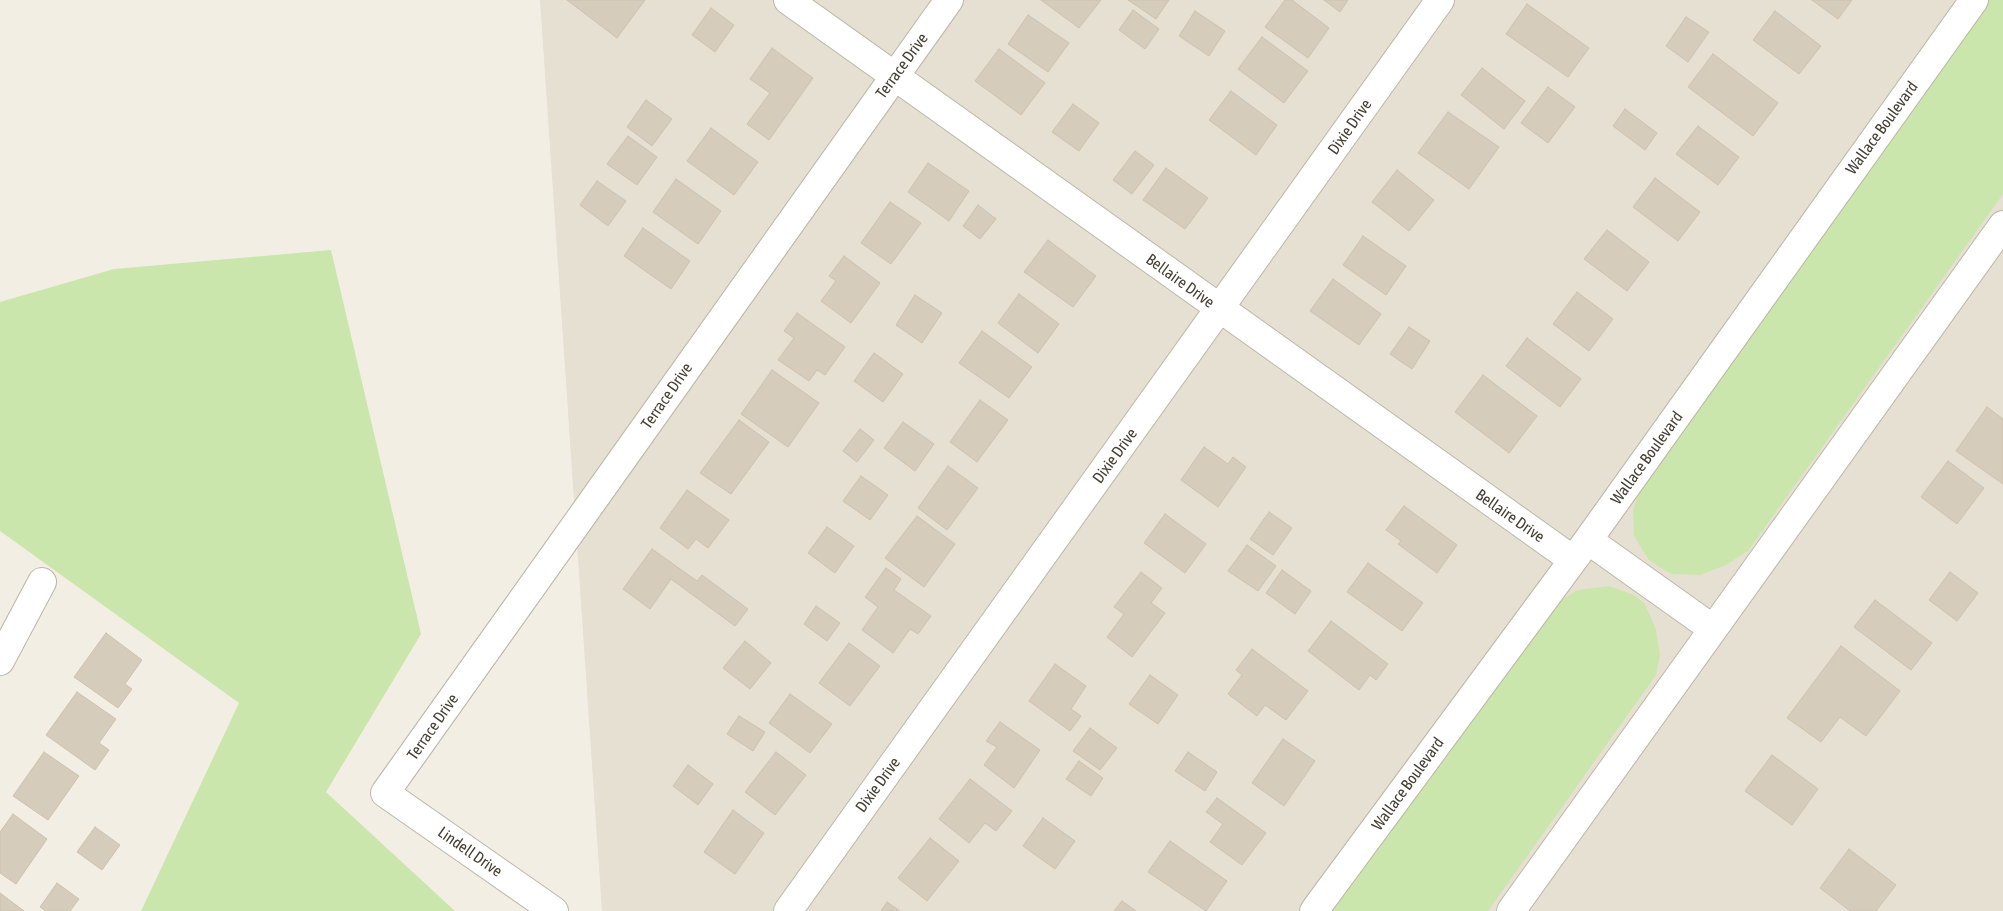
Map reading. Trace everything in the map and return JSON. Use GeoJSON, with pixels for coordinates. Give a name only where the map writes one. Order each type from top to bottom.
{"type":"FeatureCollection","features":[{"type":"Feature","properties":{"kind":"street","name":"Bellaire Drive"},"geometry":{"type":"LineString","coordinates":[[788,0],[1220,310],[1581,550],[1713,629]]}},
{"type":"Feature","properties":{"kind":"street","name":"Terrace Drive"},"geometry":{"type":"LineString","coordinates":[[386,793],[949,0]]}},
{"type":"Feature","properties":{"kind":"street","name":"Dixie Drive"},"geometry":{"type":"LineString","coordinates":[[788,911],[1220,310],[1440,0]]}},
{"type":"Feature","properties":{"kind":"street","name":"Wallace Boulevard"},"geometry":{"type":"LineString","coordinates":[[1314,911],[1581,550],[1974,0]]}},
{"type":"Feature","properties":{"kind":"street"},"geometry":{"type":"LineString","coordinates":[[1511,911],[2003,226]]}},
{"type":"Feature","properties":{"kind":"street"},"geometry":{"type":"LineString","coordinates":[[0,661],[42,582]]}},
{"type":"Feature","properties":{"kind":"street","name":"Lindell Drive"},"geometry":{"type":"LineString","coordinates":[[386,793],[554,911]]}},
{"type":"Feature","properties":{"kind":"shaded area"},"geometry":{"type":"Polygon","coordinates":[[[540,0],[2003,0],[2003,911],[602,911],[540,0]]]}},
{"type":"Feature","properties":{"kind":"green space"},"geometry":{"type":"Polygon","coordinates":[[[1987,0],[2003,0],[2003,194],[1748,551],[1726,565],[1700,575],[1672,574],[1661,568],[1648,559],[1634,536],[1633,510],[1640,490],[1987,0]]]}},
{"type":"Feature","properties":{"kind":"green space"},"geometry":{"type":"Polygon","coordinates":[[[331,250],[421,634],[326,792],[455,911],[141,911],[239,703],[0,531],[0,302],[114,269],[331,250]]]}},
{"type":"Feature","properties":{"kind":"green space"},"geometry":{"type":"Polygon","coordinates":[[[1609,586],[1634,595],[1644,603],[1656,630],[1660,655],[1656,675],[1488,911],[1331,911],[1553,605],[1578,590],[1609,586]]]}},
{"type":"Feature","properties":{"kind":"building"},"geometry":{"type":"Polygon","coordinates":[[[567,0],[645,0],[617,38],[567,0]]]}},
{"type":"Feature","properties":{"kind":"building"},"geometry":{"type":"Polygon","coordinates":[[[1041,0],[1101,0],[1079,28],[1041,0]]]}},
{"type":"Feature","properties":{"kind":"building"},"geometry":{"type":"Polygon","coordinates":[[[1128,0],[1169,0],[1156,19],[1128,0]]]}},
{"type":"Feature","properties":{"kind":"building"},"geometry":{"type":"Polygon","coordinates":[[[1285,0],[1292,0],[1329,28],[1308,58],[1265,27],[1285,0]]]}},
{"type":"Feature","properties":{"kind":"building"},"geometry":{"type":"Polygon","coordinates":[[[1324,0],[1348,0],[1340,12],[1324,0]]]}},
{"type":"Feature","properties":{"kind":"building"},"geometry":{"type":"Polygon","coordinates":[[[1812,0],[1852,0],[1838,19],[1812,0]]]}},
{"type":"Feature","properties":{"kind":"building"},"geometry":{"type":"Polygon","coordinates":[[[1527,4],[1589,48],[1568,77],[1506,34],[1527,4]]]}},
{"type":"Feature","properties":{"kind":"building"},"geometry":{"type":"Polygon","coordinates":[[[711,8],[734,25],[715,52],[692,35],[711,8]]]}},
{"type":"Feature","properties":{"kind":"building"},"geometry":{"type":"Polygon","coordinates":[[[1133,10],[1159,29],[1145,49],[1119,30],[1133,10]]]}},
{"type":"Feature","properties":{"kind":"building"},"geometry":{"type":"Polygon","coordinates":[[[1195,11],[1225,31],[1209,56],[1179,36],[1195,11]]]}},
{"type":"Feature","properties":{"kind":"building"},"geometry":{"type":"Polygon","coordinates":[[[1775,11],[1821,46],[1799,74],[1753,40],[1775,11]]]}},
{"type":"Feature","properties":{"kind":"building"},"geometry":{"type":"Polygon","coordinates":[[[1028,15],[1069,43],[1048,72],[1008,44],[1028,15]]]}},
{"type":"Feature","properties":{"kind":"building"},"geometry":{"type":"Polygon","coordinates":[[[1686,17],[1709,32],[1688,62],[1666,46],[1686,17]]]}},
{"type":"Feature","properties":{"kind":"building"},"geometry":{"type":"Polygon","coordinates":[[[1262,37],[1308,71],[1284,103],[1238,69],[1262,37]]]}},
{"type":"Feature","properties":{"kind":"building"},"geometry":{"type":"Polygon","coordinates":[[[772,48],[813,78],[769,140],[747,124],[770,93],[750,79],[772,48]]]}},
{"type":"Feature","properties":{"kind":"building"},"geometry":{"type":"Polygon","coordinates":[[[999,49],[1045,83],[1021,115],[975,81],[999,49]]]}},
{"type":"Feature","properties":{"kind":"building"},"geometry":{"type":"Polygon","coordinates":[[[1713,54],[1778,103],[1753,136],[1688,87],[1713,54]]]}},
{"type":"Feature","properties":{"kind":"building"},"geometry":{"type":"Polygon","coordinates":[[[1482,68],[1525,101],[1504,129],[1461,95],[1482,68]]]}},
{"type":"Feature","properties":{"kind":"building"},"geometry":{"type":"Polygon","coordinates":[[[1548,87],[1575,107],[1548,143],[1521,123],[1548,87]]]}},
{"type":"Feature","properties":{"kind":"building"},"geometry":{"type":"Polygon","coordinates":[[[1231,91],[1277,125],[1256,155],[1209,120],[1231,91]]]}},
{"type":"Feature","properties":{"kind":"building"},"geometry":{"type":"Polygon","coordinates":[[[646,100],[672,119],[652,146],[627,127],[646,100]]]}},
{"type":"Feature","properties":{"kind":"building"},"geometry":{"type":"Polygon","coordinates":[[[1073,104],[1099,123],[1079,151],[1052,132],[1073,104]]]}},
{"type":"Feature","properties":{"kind":"building"},"geometry":{"type":"Polygon","coordinates":[[[1625,109],[1657,133],[1645,150],[1613,126],[1625,109]]]}},
{"type":"Feature","properties":{"kind":"building"},"geometry":{"type":"Polygon","coordinates":[[[1448,112],[1499,147],[1469,189],[1418,153],[1448,112]]]}},
{"type":"Feature","properties":{"kind":"building"},"geometry":{"type":"Polygon","coordinates":[[[1698,126],[1739,157],[1718,185],[1676,154],[1698,126]]]}},
{"type":"Feature","properties":{"kind":"building"},"geometry":{"type":"Polygon","coordinates":[[[711,128],[758,162],[734,195],[687,161],[711,128]]]}},
{"type":"Feature","properties":{"kind":"building"},"geometry":{"type":"Polygon","coordinates":[[[628,136],[657,157],[637,185],[607,164],[628,136]]]}},
{"type":"Feature","properties":{"kind":"building"},"geometry":{"type":"Polygon","coordinates":[[[1135,151],[1154,165],[1132,194],[1113,180],[1135,151]]]}},
{"type":"Feature","properties":{"kind":"building"},"geometry":{"type":"Polygon","coordinates":[[[928,163],[969,191],[949,221],[908,192],[928,163]]]}},
{"type":"Feature","properties":{"kind":"building"},"geometry":{"type":"Polygon","coordinates":[[[1166,168],[1208,198],[1185,229],[1143,200],[1166,168]]]}},
{"type":"Feature","properties":{"kind":"building"},"geometry":{"type":"Polygon","coordinates":[[[1397,170],[1434,200],[1409,231],[1372,202],[1397,170]]]}},
{"type":"Feature","properties":{"kind":"building"},"geometry":{"type":"Polygon","coordinates":[[[1655,178],[1700,212],[1678,241],[1633,207],[1655,178]]]}},
{"type":"Feature","properties":{"kind":"building"},"geometry":{"type":"Polygon","coordinates":[[[676,179],[721,211],[698,244],[653,212],[676,179]]]}},
{"type":"Feature","properties":{"kind":"building"},"geometry":{"type":"Polygon","coordinates":[[[597,181],[626,201],[608,226],[580,205],[597,181]]]}},
{"type":"Feature","properties":{"kind":"building"},"geometry":{"type":"Polygon","coordinates":[[[890,202],[921,223],[891,264],[861,243],[890,202]]]}},
{"type":"Feature","properties":{"kind":"building"},"geometry":{"type":"Polygon","coordinates":[[[978,205],[996,219],[980,239],[963,226],[978,205]]]}},
{"type":"Feature","properties":{"kind":"building"},"geometry":{"type":"Polygon","coordinates":[[[643,228],[690,261],[671,289],[624,256],[643,228]]]}},
{"type":"Feature","properties":{"kind":"building"},"geometry":{"type":"Polygon","coordinates":[[[1607,230],[1649,262],[1627,291],[1584,259],[1607,230]]]}},
{"type":"Feature","properties":{"kind":"building"},"geometry":{"type":"Polygon","coordinates":[[[1363,236],[1406,266],[1386,295],[1343,265],[1363,236]]]}},
{"type":"Feature","properties":{"kind":"building"},"geometry":{"type":"Polygon","coordinates":[[[1048,240],[1096,276],[1073,307],[1024,272],[1048,240]]]}},
{"type":"Feature","properties":{"kind":"building"},"geometry":{"type":"Polygon","coordinates":[[[844,256],[880,283],[851,323],[821,301],[836,281],[829,276],[844,256]]]}},
{"type":"Feature","properties":{"kind":"building"},"geometry":{"type":"Polygon","coordinates":[[[1333,279],[1381,314],[1359,345],[1310,311],[1333,279]]]}},
{"type":"Feature","properties":{"kind":"building"},"geometry":{"type":"Polygon","coordinates":[[[1577,292],[1613,319],[1589,351],[1553,324],[1577,292]]]}},
{"type":"Feature","properties":{"kind":"building"},"geometry":{"type":"Polygon","coordinates":[[[1019,294],[1059,324],[1038,353],[998,323],[1019,294]]]}},
{"type":"Feature","properties":{"kind":"building"},"geometry":{"type":"Polygon","coordinates":[[[915,295],[942,313],[922,343],[896,325],[915,295]]]}},
{"type":"Feature","properties":{"kind":"building"},"geometry":{"type":"Polygon","coordinates":[[[797,313],[845,347],[825,375],[817,370],[809,381],[778,360],[794,338],[784,331],[797,313]]]}},
{"type":"Feature","properties":{"kind":"building"},"geometry":{"type":"Polygon","coordinates":[[[1409,327],[1430,341],[1412,369],[1390,354],[1409,327]]]}},
{"type":"Feature","properties":{"kind":"building"},"geometry":{"type":"Polygon","coordinates":[[[982,331],[1032,367],[1009,398],[959,363],[982,331]]]}},
{"type":"Feature","properties":{"kind":"building"},"geometry":{"type":"Polygon","coordinates":[[[1527,338],[1581,379],[1560,407],[1506,366],[1527,338]]]}},
{"type":"Feature","properties":{"kind":"building"},"geometry":{"type":"Polygon","coordinates":[[[874,353],[903,374],[883,402],[854,381],[874,353]]]}},
{"type":"Feature","properties":{"kind":"building"},"geometry":{"type":"Polygon","coordinates":[[[772,370],[819,403],[788,447],[741,414],[772,370]]]}},
{"type":"Feature","properties":{"kind":"building"},"geometry":{"type":"Polygon","coordinates":[[[1483,375],[1537,416],[1509,453],[1455,412],[1483,375]]]}},
{"type":"Feature","properties":{"kind":"building"},"geometry":{"type":"Polygon","coordinates":[[[980,400],[1008,420],[977,462],[950,442],[980,400]]]}},
{"type":"Feature","properties":{"kind":"building"},"geometry":{"type":"Polygon","coordinates":[[[1987,407],[2003,419],[2003,484],[1956,451],[1987,407]]]}},
{"type":"Feature","properties":{"kind":"building"},"geometry":{"type":"Polygon","coordinates":[[[739,420],[769,442],[731,494],[700,473],[739,420]]]}},
{"type":"Feature","properties":{"kind":"building"},"geometry":{"type":"Polygon","coordinates":[[[903,422],[934,444],[915,471],[884,448],[903,422]]]}},
{"type":"Feature","properties":{"kind":"building"},"geometry":{"type":"Polygon","coordinates":[[[860,429],[874,440],[857,462],[843,451],[860,429]]]}},
{"type":"Feature","properties":{"kind":"building"},"geometry":{"type":"Polygon","coordinates":[[[1204,447],[1228,464],[1233,457],[1246,467],[1218,507],[1181,480],[1204,447]]]}},
{"type":"Feature","properties":{"kind":"building"},"geometry":{"type":"Polygon","coordinates":[[[1948,461],[1984,488],[1957,524],[1921,497],[1948,461]]]}},
{"type":"Feature","properties":{"kind":"building"},"geometry":{"type":"Polygon","coordinates":[[[948,466],[978,488],[947,530],[918,508],[948,466]]]}},
{"type":"Feature","properties":{"kind":"building"},"geometry":{"type":"Polygon","coordinates":[[[861,476],[888,495],[870,520],[843,501],[861,476]]]}},
{"type":"Feature","properties":{"kind":"building"},"geometry":{"type":"Polygon","coordinates":[[[687,490],[729,520],[708,548],[696,539],[688,549],[660,528],[687,490]]]}},
{"type":"Feature","properties":{"kind":"building"},"geometry":{"type":"Polygon","coordinates":[[[1404,506],[1457,545],[1437,573],[1398,544],[1401,541],[1386,530],[1404,506]]]}},
{"type":"Feature","properties":{"kind":"building"},"geometry":{"type":"Polygon","coordinates":[[[1269,512],[1292,528],[1273,555],[1250,539],[1269,512]]]}},
{"type":"Feature","properties":{"kind":"building"},"geometry":{"type":"Polygon","coordinates":[[[1165,514],[1206,544],[1185,573],[1144,543],[1165,514]]]}},
{"type":"Feature","properties":{"kind":"building"},"geometry":{"type":"Polygon","coordinates":[[[917,516],[955,544],[924,587],[885,558],[917,516]]]}},
{"type":"Feature","properties":{"kind":"building"},"geometry":{"type":"Polygon","coordinates":[[[827,527],[854,546],[835,573],[808,553],[827,527]]]}},
{"type":"Feature","properties":{"kind":"building"},"geometry":{"type":"Polygon","coordinates":[[[1247,545],[1276,566],[1258,591],[1228,571],[1247,545]]]}},
{"type":"Feature","properties":{"kind":"building"},"geometry":{"type":"Polygon","coordinates":[[[652,549],[697,581],[702,575],[748,609],[735,626],[671,579],[650,609],[623,589],[652,549]]]}},
{"type":"Feature","properties":{"kind":"building"},"geometry":{"type":"Polygon","coordinates":[[[1368,563],[1423,603],[1402,631],[1347,592],[1368,563]]]}},
{"type":"Feature","properties":{"kind":"building"},"geometry":{"type":"Polygon","coordinates":[[[886,568],[901,579],[894,590],[931,616],[918,634],[910,629],[893,653],[862,630],[878,607],[865,597],[886,568]]]}},
{"type":"Feature","properties":{"kind":"building"},"geometry":{"type":"Polygon","coordinates":[[[1282,570],[1311,591],[1295,614],[1266,593],[1282,570]]]}},
{"type":"Feature","properties":{"kind":"building"},"geometry":{"type":"Polygon","coordinates":[[[1141,572],[1162,588],[1151,603],[1165,613],[1132,657],[1107,637],[1124,614],[1114,607],[1141,572]]]}},
{"type":"Feature","properties":{"kind":"building"},"geometry":{"type":"Polygon","coordinates":[[[1950,572],[1978,593],[1957,621],[1929,600],[1950,572]]]}},
{"type":"Feature","properties":{"kind":"building"},"geometry":{"type":"Polygon","coordinates":[[[1875,600],[1932,643],[1911,670],[1854,627],[1875,600]]]}},
{"type":"Feature","properties":{"kind":"building"},"geometry":{"type":"Polygon","coordinates":[[[816,606],[840,623],[827,641],[804,624],[816,606]]]}},
{"type":"Feature","properties":{"kind":"building"},"geometry":{"type":"Polygon","coordinates":[[[1331,621],[1388,664],[1376,680],[1370,675],[1359,690],[1308,651],[1331,621]]]}},
{"type":"Feature","properties":{"kind":"building"},"geometry":{"type":"Polygon","coordinates":[[[106,633],[142,660],[125,684],[132,689],[118,708],[74,677],[106,633]]]}},
{"type":"Feature","properties":{"kind":"building"},"geometry":{"type":"Polygon","coordinates":[[[745,641],[771,663],[750,689],[723,668],[745,641]]]}},
{"type":"Feature","properties":{"kind":"building"},"geometry":{"type":"Polygon","coordinates":[[[849,643],[880,666],[850,706],[819,683],[849,643]]]}},
{"type":"Feature","properties":{"kind":"building"},"geometry":{"type":"Polygon","coordinates":[[[1841,646],[1900,691],[1866,736],[1840,717],[1821,742],[1787,718],[1841,646]]]}},
{"type":"Feature","properties":{"kind":"building"},"geometry":{"type":"Polygon","coordinates":[[[1252,649],[1308,691],[1286,720],[1265,705],[1257,716],[1228,694],[1242,675],[1236,670],[1252,649]]]}},
{"type":"Feature","properties":{"kind":"building"},"geometry":{"type":"Polygon","coordinates":[[[1055,664],[1086,686],[1071,709],[1081,716],[1070,731],[1029,701],[1055,664]]]}},
{"type":"Feature","properties":{"kind":"building"},"geometry":{"type":"Polygon","coordinates":[[[1150,675],[1178,695],[1158,724],[1129,704],[1150,675]]]}},
{"type":"Feature","properties":{"kind":"building"},"geometry":{"type":"Polygon","coordinates":[[[77,692],[116,719],[99,743],[109,750],[95,770],[46,735],[77,692]]]}},
{"type":"Feature","properties":{"kind":"building"},"geometry":{"type":"Polygon","coordinates":[[[790,694],[832,724],[810,753],[769,723],[790,694]]]}},
{"type":"Feature","properties":{"kind":"building"},"geometry":{"type":"Polygon","coordinates":[[[739,716],[765,732],[753,751],[727,734],[739,716]]]}},
{"type":"Feature","properties":{"kind":"building"},"geometry":{"type":"Polygon","coordinates":[[[1000,722],[1040,750],[1014,788],[984,765],[997,747],[986,741],[1000,722]]]}},
{"type":"Feature","properties":{"kind":"building"},"geometry":{"type":"Polygon","coordinates":[[[1090,728],[1117,748],[1100,770],[1073,751],[1090,728]]]}},
{"type":"Feature","properties":{"kind":"building"},"geometry":{"type":"Polygon","coordinates":[[[1283,739],[1315,761],[1284,806],[1252,783],[1283,739]]]}},
{"type":"Feature","properties":{"kind":"building"},"geometry":{"type":"Polygon","coordinates":[[[44,752],[79,776],[48,820],[13,796],[44,752]]]}},
{"type":"Feature","properties":{"kind":"building"},"geometry":{"type":"Polygon","coordinates":[[[776,752],[806,775],[775,815],[745,792],[776,752]]]}},
{"type":"Feature","properties":{"kind":"building"},"geometry":{"type":"Polygon","coordinates":[[[1188,752],[1217,772],[1205,791],[1175,771],[1188,752]]]}},
{"type":"Feature","properties":{"kind":"building"},"geometry":{"type":"Polygon","coordinates":[[[1772,755],[1818,789],[1792,825],[1745,791],[1772,755]]]}},
{"type":"Feature","properties":{"kind":"building"},"geometry":{"type":"Polygon","coordinates":[[[1079,761],[1103,778],[1091,796],[1066,779],[1079,761]]]}},
{"type":"Feature","properties":{"kind":"building"},"geometry":{"type":"Polygon","coordinates":[[[688,765],[713,784],[698,805],[673,786],[688,765]]]}},
{"type":"Feature","properties":{"kind":"building"},"geometry":{"type":"Polygon","coordinates":[[[970,779],[1012,811],[996,831],[985,823],[969,843],[939,819],[970,779]]]}},
{"type":"Feature","properties":{"kind":"building"},"geometry":{"type":"Polygon","coordinates":[[[1217,798],[1266,833],[1242,865],[1210,842],[1223,824],[1206,812],[1217,798]]]}},
{"type":"Feature","properties":{"kind":"building"},"geometry":{"type":"Polygon","coordinates":[[[733,810],[764,833],[735,874],[704,852],[733,810]]]}},
{"type":"Feature","properties":{"kind":"building"},"geometry":{"type":"Polygon","coordinates":[[[13,814],[47,839],[16,884],[0,873],[0,832],[13,814]]]}},
{"type":"Feature","properties":{"kind":"building"},"geometry":{"type":"Polygon","coordinates":[[[1043,818],[1075,841],[1055,869],[1023,846],[1043,818]]]}},
{"type":"Feature","properties":{"kind":"building"},"geometry":{"type":"Polygon","coordinates":[[[95,827],[120,845],[102,870],[77,852],[95,827]]]}},
{"type":"Feature","properties":{"kind":"building"},"geometry":{"type":"Polygon","coordinates":[[[930,838],[959,861],[927,901],[898,878],[930,838]]]}},
{"type":"Feature","properties":{"kind":"building"},"geometry":{"type":"Polygon","coordinates":[[[1170,841],[1227,881],[1206,911],[1148,872],[1170,841]]]}},
{"type":"Feature","properties":{"kind":"building"},"geometry":{"type":"Polygon","coordinates":[[[1849,849],[1896,885],[1876,911],[1850,911],[1820,888],[1849,849]]]}},
{"type":"Feature","properties":{"kind":"building"},"geometry":{"type":"Polygon","coordinates":[[[57,883],[79,899],[70,911],[46,911],[40,907],[57,883]]]}},
{"type":"Feature","properties":{"kind":"building"},"geometry":{"type":"Polygon","coordinates":[[[0,893],[24,911],[0,911],[0,893]]]}},
{"type":"Feature","properties":{"kind":"building"},"geometry":{"type":"Polygon","coordinates":[[[1122,901],[1136,911],[1114,911],[1122,901]]]}},
{"type":"Feature","properties":{"kind":"building"},"geometry":{"type":"Polygon","coordinates":[[[887,902],[900,911],[881,911],[887,902]]]}}]}
